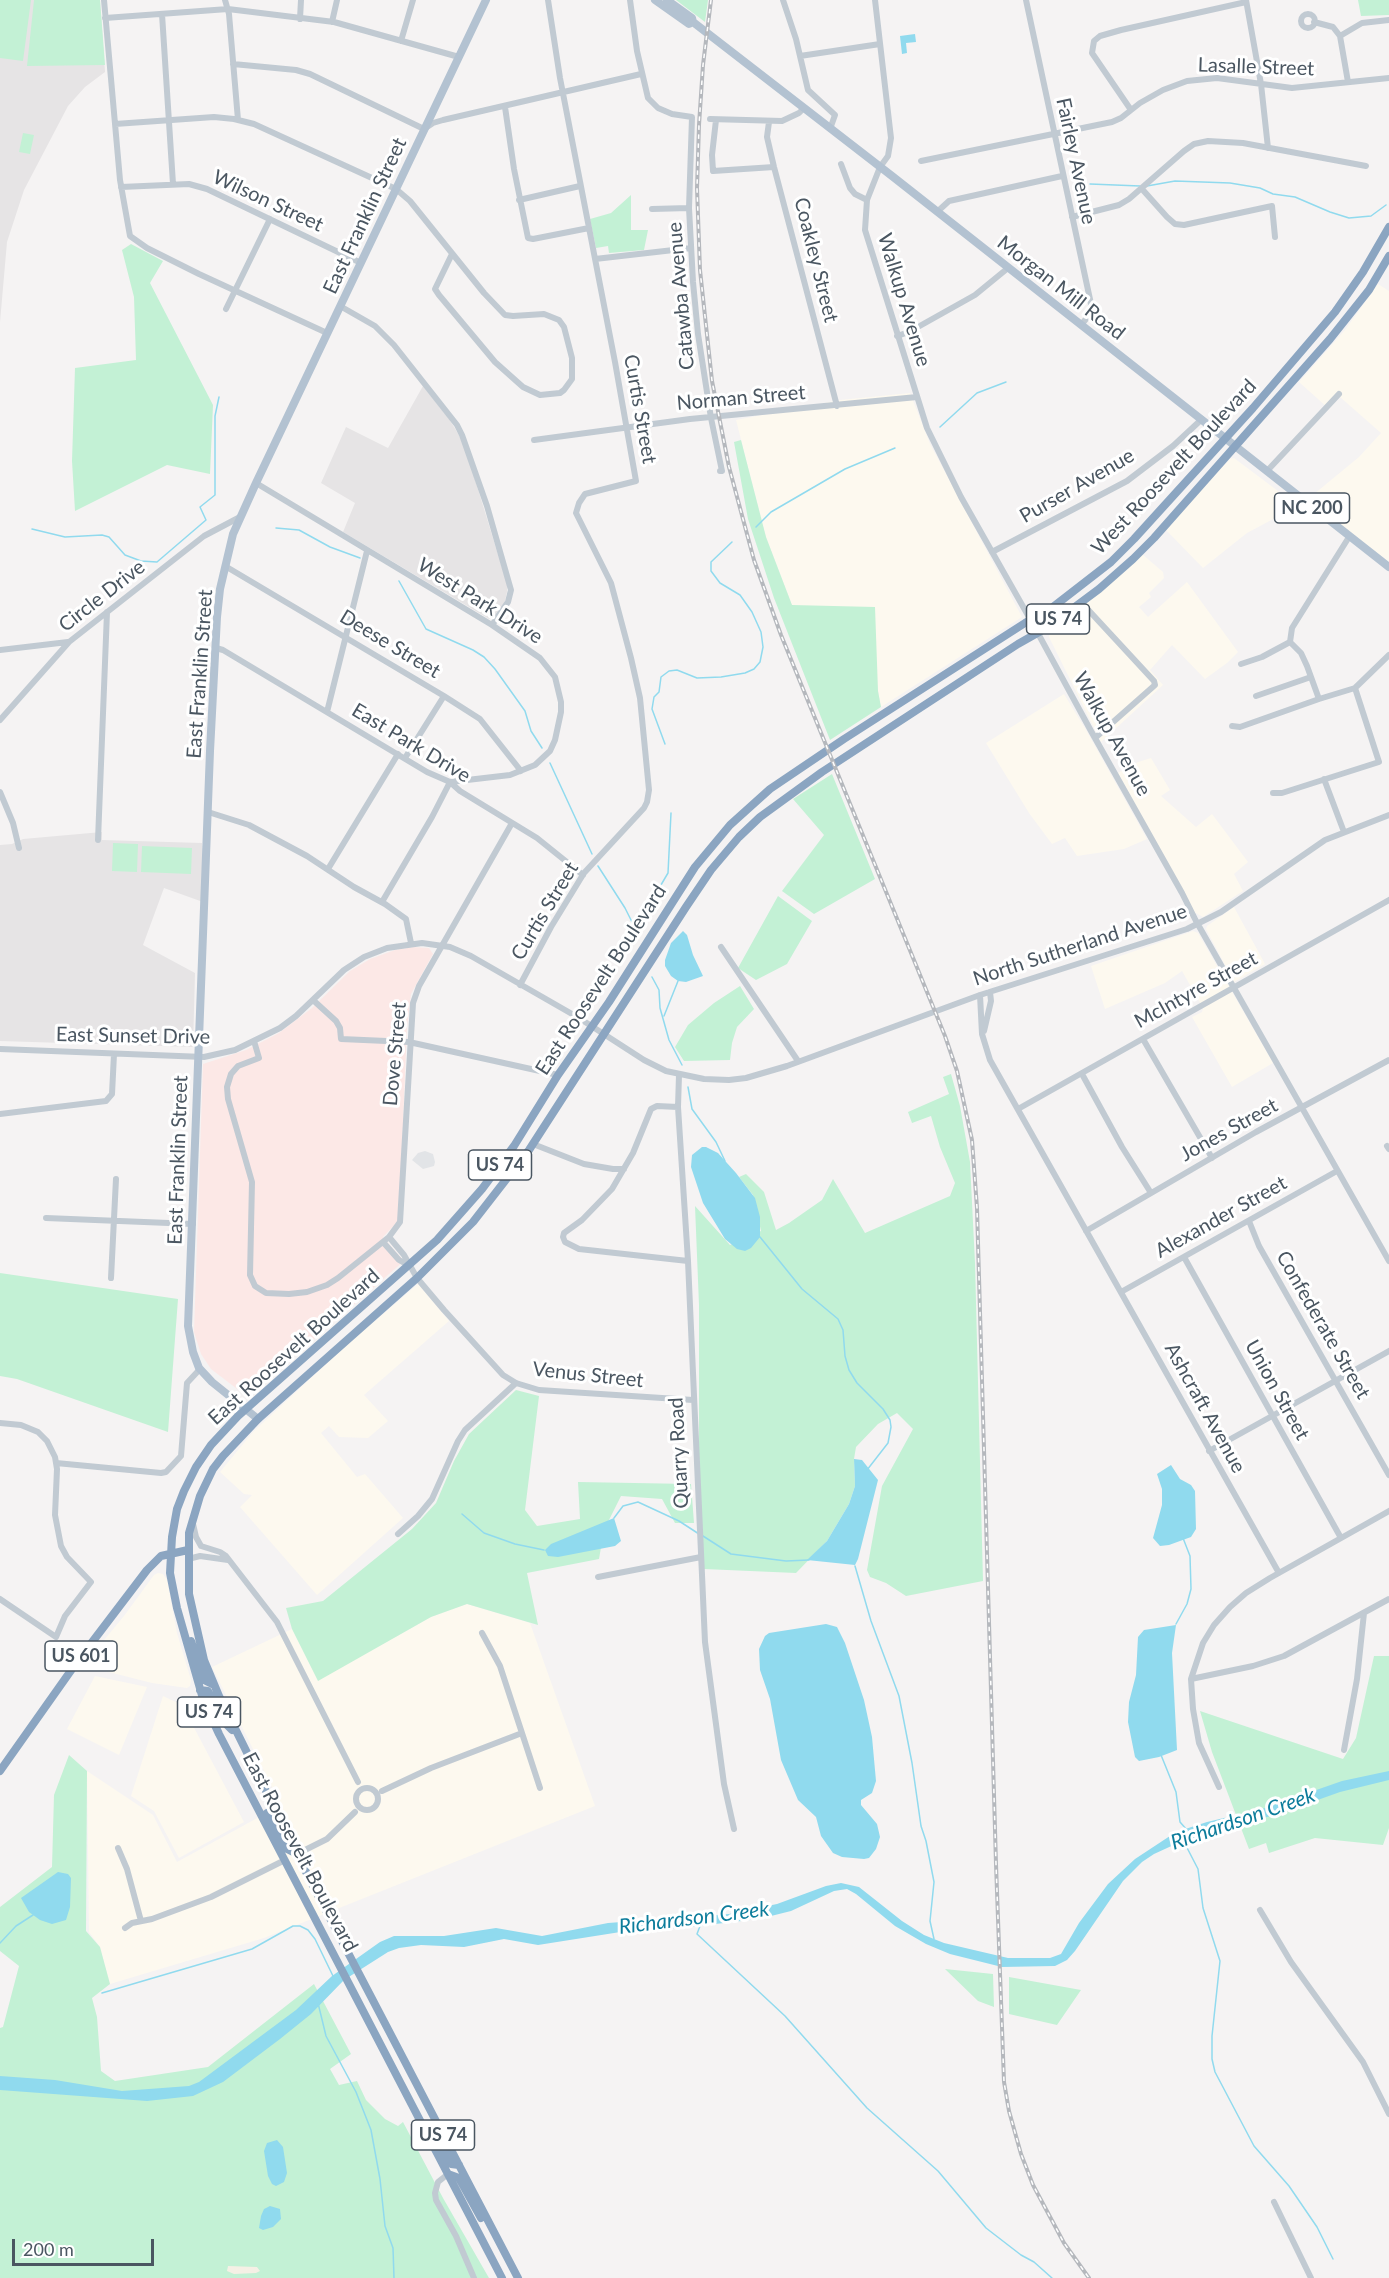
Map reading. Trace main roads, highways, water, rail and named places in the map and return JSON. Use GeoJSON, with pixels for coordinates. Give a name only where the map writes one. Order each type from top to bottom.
{"type":"FeatureCollection","features":[{"type":"Feature","properties":{"kind":"highway","name":"West Roosevelt Boulevard"},"geometry":{"type":"LineString","coordinates":[[815,759],[1053,607],[1111,562],[1225,438],[1335,312],[1363,272],[1389,227]]}},
{"type":"Feature","properties":{"kind":"highway","name":"West Roosevelt Boulevard"},"geometry":{"type":"LineString","coordinates":[[822,772],[1038,633],[1082,602],[1154,538],[1330,339],[1369,290],[1389,256]]}},
{"type":"Feature","properties":{"kind":"highway","name":"East Roosevelt Boulevard"},"geometry":{"type":"LineString","coordinates":[[502,2278],[219,1734],[200,1690],[178,1614],[170,1573],[177,1509],[195,1467],[211,1446],[246,1409],[437,1240],[482,1189],[514,1146],[695,867],[730,825],[770,789],[815,759]]}},
{"type":"Feature","properties":{"kind":"highway","name":"East Roosevelt Boulevard"},"geometry":{"type":"LineString","coordinates":[[518,2278],[297,1854],[214,1685],[204,1660],[189,1594],[188,1554],[192,1522],[200,1496],[213,1469],[223,1456],[258,1419],[417,1278],[473,1222],[533,1144],[699,889],[739,837],[783,800],[822,772]]}},
{"type":"Feature","properties":{"kind":"highway","name":"US 601"},"geometry":{"type":"LineString","coordinates":[[0,1771],[77,1662],[147,1570],[161,1556],[172,1552],[188,1554]]}},
{"type":"Feature","properties":{"kind":"highway"},"geometry":{"type":"LineString","coordinates":[[178,1614],[184,1620],[204,1680],[214,1685]]}},
{"type":"Feature","properties":{"kind":"highway"},"geometry":{"type":"LineString","coordinates":[[200,1690],[208,1691],[224,1722],[238,1737]]}},
{"type":"Feature","properties":{"kind":"highway"},"geometry":{"type":"LineString","coordinates":[[246,1784],[264,1807],[287,1849],[297,1854]]}},
{"type":"Feature","properties":{"kind":"highway"},"geometry":{"type":"LineString","coordinates":[[285,1860],[295,1861],[317,1901],[332,1920]]}},
{"type":"Feature","properties":{"kind":"highway"},"geometry":{"type":"LineString","coordinates":[[401,2083],[411,2093],[448,2161],[454,2166],[459,2165]]}},
{"type":"Feature","properties":{"kind":"highway"},"geometry":{"type":"LineString","coordinates":[[448,2174],[459,2178],[500,2253],[507,2257]]}},
{"type":"Feature","properties":{"kind":"main road","name":"East Franklin Street"},"geometry":{"type":"LineString","coordinates":[[246,1409],[212,1382],[200,1369],[193,1352],[188,1326],[208,812],[218,608],[225,566],[233,534],[255,483],[486,0]]}},
{"type":"Feature","properties":{"kind":"main road"},"geometry":{"type":"LineString","coordinates":[[655,0],[689,24],[693,22],[692,18],[667,0]]}},
{"type":"Feature","properties":{"kind":"main road","name":"Morgan Mill Road"},"geometry":{"type":"LineString","coordinates":[[693,22],[1389,567]]}},
{"type":"Feature","properties":{"kind":"main road"},"geometry":{"type":"LineString","coordinates":[[246,1409],[258,1419]]}},
{"type":"Feature","properties":{"kind":"water"},"geometry":{"type":"Polygon","coordinates":[[[915,34],[916,42],[906,43],[907,53],[902,54],[900,36],[915,34]]]}},
{"type":"Feature","properties":{"kind":"water"},"geometry":{"type":"Polygon","coordinates":[[[683,931],[687,935],[703,976],[686,982],[678,981],[671,976],[665,966],[671,943],[683,931]]]}},
{"type":"Feature","properties":{"kind":"water"},"geometry":{"type":"Polygon","coordinates":[[[702,1147],[718,1153],[755,1198],[760,1217],[760,1237],[751,1248],[745,1251],[737,1249],[725,1239],[703,1203],[691,1167],[692,1155],[702,1147]]]}},
{"type":"Feature","properties":{"kind":"water"},"geometry":{"type":"Polygon","coordinates":[[[854,1459],[862,1460],[878,1480],[858,1559],[855,1565],[807,1560],[827,1541],[849,1504],[855,1486],[854,1459]]]}},
{"type":"Feature","properties":{"kind":"water"},"geometry":{"type":"Polygon","coordinates":[[[1171,1465],[1180,1479],[1191,1485],[1195,1491],[1196,1529],[1191,1537],[1160,1546],[1153,1538],[1162,1505],[1162,1489],[1157,1474],[1171,1465]]]}},
{"type":"Feature","properties":{"kind":"water"},"geometry":{"type":"Polygon","coordinates":[[[614,1518],[621,1541],[615,1546],[558,1557],[548,1556],[545,1550],[551,1544],[614,1518]]]}},
{"type":"Feature","properties":{"kind":"water"},"geometry":{"type":"Polygon","coordinates":[[[826,1624],[837,1627],[845,1643],[864,1700],[872,1737],[876,1781],[872,1793],[861,1800],[861,1805],[877,1824],[880,1837],[876,1849],[869,1858],[864,1859],[842,1857],[833,1853],[821,1836],[816,1817],[798,1800],[781,1760],[770,1699],[760,1670],[759,1649],[765,1636],[769,1633],[826,1624]]]}},
{"type":"Feature","properties":{"kind":"water"},"geometry":{"type":"Polygon","coordinates":[[[1176,1625],[1172,1653],[1177,1750],[1139,1761],[1135,1757],[1128,1722],[1129,1702],[1136,1675],[1138,1637],[1144,1630],[1176,1625]]]}},
{"type":"Feature","properties":{"kind":"water","name":"Richardson Creek"},"geometry":{"type":"Polygon","coordinates":[[[1389,1771],[1389,1780],[1340,1792],[1284,1812],[1178,1843],[1154,1854],[1142,1862],[1123,1881],[1075,1951],[1067,1960],[1055,1966],[1002,1967],[950,1954],[926,1944],[895,1926],[847,1889],[834,1891],[791,1911],[759,1919],[680,1928],[633,1930],[538,1945],[504,1939],[464,1947],[421,1945],[399,1948],[388,1952],[344,1980],[311,2014],[223,2082],[193,2096],[147,2101],[0,2090],[0,2076],[55,2080],[122,2091],[189,2086],[199,2082],[296,2010],[332,1976],[380,1942],[394,1936],[444,1936],[496,1928],[542,1936],[608,1923],[729,1914],[777,1904],[826,1886],[841,1883],[859,1887],[902,1921],[924,1935],[944,1943],[1008,1958],[1050,1958],[1061,1954],[1079,1923],[1108,1884],[1135,1859],[1176,1832],[1262,1809],[1342,1781],[1389,1771]]]}},
{"type":"Feature","properties":{"kind":"water"},"geometry":{"type":"Polygon","coordinates":[[[58,1872],[68,1874],[71,1878],[70,1907],[66,1920],[52,1924],[40,1920],[29,1912],[21,1898],[58,1872]]]}},
{"type":"Feature","properties":{"kind":"water"},"geometry":{"type":"Polygon","coordinates":[[[277,2140],[283,2147],[287,2173],[284,2182],[276,2186],[272,2184],[268,2176],[264,2151],[267,2143],[277,2140]]]}},
{"type":"Feature","properties":{"kind":"water"},"geometry":{"type":"Polygon","coordinates":[[[270,2206],[280,2209],[281,2219],[273,2227],[263,2230],[259,2228],[261,2216],[264,2209],[270,2206]]]}},
{"type":"Feature","properties":{"kind":"waterway"},"geometry":{"type":"LineString","coordinates":[[1147,186],[1175,181],[1230,183],[1295,197],[1349,218],[1371,216],[1386,205]]}},
{"type":"Feature","properties":{"kind":"waterway"},"geometry":{"type":"LineString","coordinates":[[1090,184],[1140,186]]}},
{"type":"Feature","properties":{"kind":"waterway"},"geometry":{"type":"LineString","coordinates":[[940,427],[977,393],[1006,382]]}},
{"type":"Feature","properties":{"kind":"waterway"},"geometry":{"type":"LineString","coordinates":[[32,529],[65,537],[102,535],[109,537],[125,555],[141,561],[157,562],[206,520],[200,507],[215,495],[215,416],[219,397]]}},
{"type":"Feature","properties":{"kind":"waterway"},"geometry":{"type":"LineString","coordinates":[[756,527],[771,512],[845,469],[895,448]]}},
{"type":"Feature","properties":{"kind":"waterway"},"geometry":{"type":"LineString","coordinates":[[276,528],[299,530],[330,547],[360,558]]}},
{"type":"Feature","properties":{"kind":"waterway"},"geometry":{"type":"LineString","coordinates":[[665,744],[652,709],[654,697],[659,692],[661,677],[669,671],[677,670],[697,678],[721,677],[745,673],[754,669],[760,662],[763,647],[761,632],[752,612],[740,595],[720,583],[711,571],[711,562],[732,542]]}},
{"type":"Feature","properties":{"kind":"waterway"},"geometry":{"type":"LineString","coordinates":[[399,581],[426,629],[473,650],[484,657],[495,669],[525,711],[531,731],[542,748]]}},
{"type":"Feature","properties":{"kind":"waterway"},"geometry":{"type":"LineString","coordinates":[[550,763],[592,854]]}},
{"type":"Feature","properties":{"kind":"waterway"},"geometry":{"type":"LineString","coordinates":[[631,947],[635,929],[668,873],[671,813]]}},
{"type":"Feature","properties":{"kind":"waterway"},"geometry":{"type":"LineString","coordinates":[[598,866],[635,928]]}},
{"type":"Feature","properties":{"kind":"waterway"},"geometry":{"type":"LineString","coordinates":[[652,977],[659,990],[660,1008],[669,1040],[682,1065]]}},
{"type":"Feature","properties":{"kind":"waterway"},"geometry":{"type":"LineString","coordinates":[[664,1016],[678,981]]}},
{"type":"Feature","properties":{"kind":"waterway"},"geometry":{"type":"LineString","coordinates":[[688,1087],[692,1109],[716,1142],[725,1161]]}},
{"type":"Feature","properties":{"kind":"waterway"},"geometry":{"type":"LineString","coordinates":[[760,1237],[802,1289],[838,1319],[843,1330],[845,1356],[849,1370],[857,1383],[883,1409],[890,1420],[888,1443],[867,1470]]}},
{"type":"Feature","properties":{"kind":"waterway"},"geometry":{"type":"LineString","coordinates":[[614,1518],[623,1506],[638,1502],[679,1521],[699,1534]]}},
{"type":"Feature","properties":{"kind":"waterway"},"geometry":{"type":"LineString","coordinates":[[462,1514],[484,1533],[515,1544],[544,1550]]}},
{"type":"Feature","properties":{"kind":"waterway"},"geometry":{"type":"LineString","coordinates":[[703,1536],[731,1554],[786,1561],[809,1560]]}},
{"type":"Feature","properties":{"kind":"waterway"},"geometry":{"type":"LineString","coordinates":[[1176,1624],[1187,1604],[1191,1589],[1190,1556],[1183,1538]]}},
{"type":"Feature","properties":{"kind":"waterway"},"geometry":{"type":"LineString","coordinates":[[855,1566],[871,1621],[899,1696],[921,1826],[934,1882],[930,1921],[934,1939]]}},
{"type":"Feature","properties":{"kind":"waterway","name":"Richardson Creek"},"geometry":{"type":"LineString","coordinates":[[1161,1755],[1176,1792],[1180,1822],[1187,1830]]}},
{"type":"Feature","properties":{"kind":"waterway","name":"Richardson Creek"},"geometry":{"type":"LineString","coordinates":[[1183,1840],[1198,1869],[1203,1908],[1220,1961],[1212,2036],[1212,2059],[1215,2072],[1254,2146],[1289,2186],[1317,2227],[1333,2259]]}},
{"type":"Feature","properties":{"kind":"waterway"},"geometry":{"type":"LineString","coordinates":[[0,1943],[16,1926],[33,1915]]}},
{"type":"Feature","properties":{"kind":"waterway"},"geometry":{"type":"LineString","coordinates":[[102,1993],[252,1949],[293,1926],[300,1926],[308,1930],[315,1939],[333,1976]]}},
{"type":"Feature","properties":{"kind":"waterway","name":"Richardson Creek"},"geometry":{"type":"LineString","coordinates":[[700,1926],[697,1934],[785,2016],[867,2108],[938,2171],[986,2228],[1021,2255],[1034,2262],[1052,2278]]}},
{"type":"Feature","properties":{"kind":"waterway"},"geometry":{"type":"LineString","coordinates":[[318,2003],[326,2036],[356,2092],[371,2130],[380,2179],[385,2226],[393,2248],[394,2278]]}},
{"type":"Feature","properties":{"kind":"railway"},"geometry":{"type":"LineString","coordinates":[[711,0],[699,125],[697,188],[700,270],[712,381],[729,467],[754,560],[781,635],[945,1036],[957,1071],[972,1140],[977,1208],[1004,2082],[1021,2154],[1033,2185],[1064,2243],[1089,2278]]}}]}
